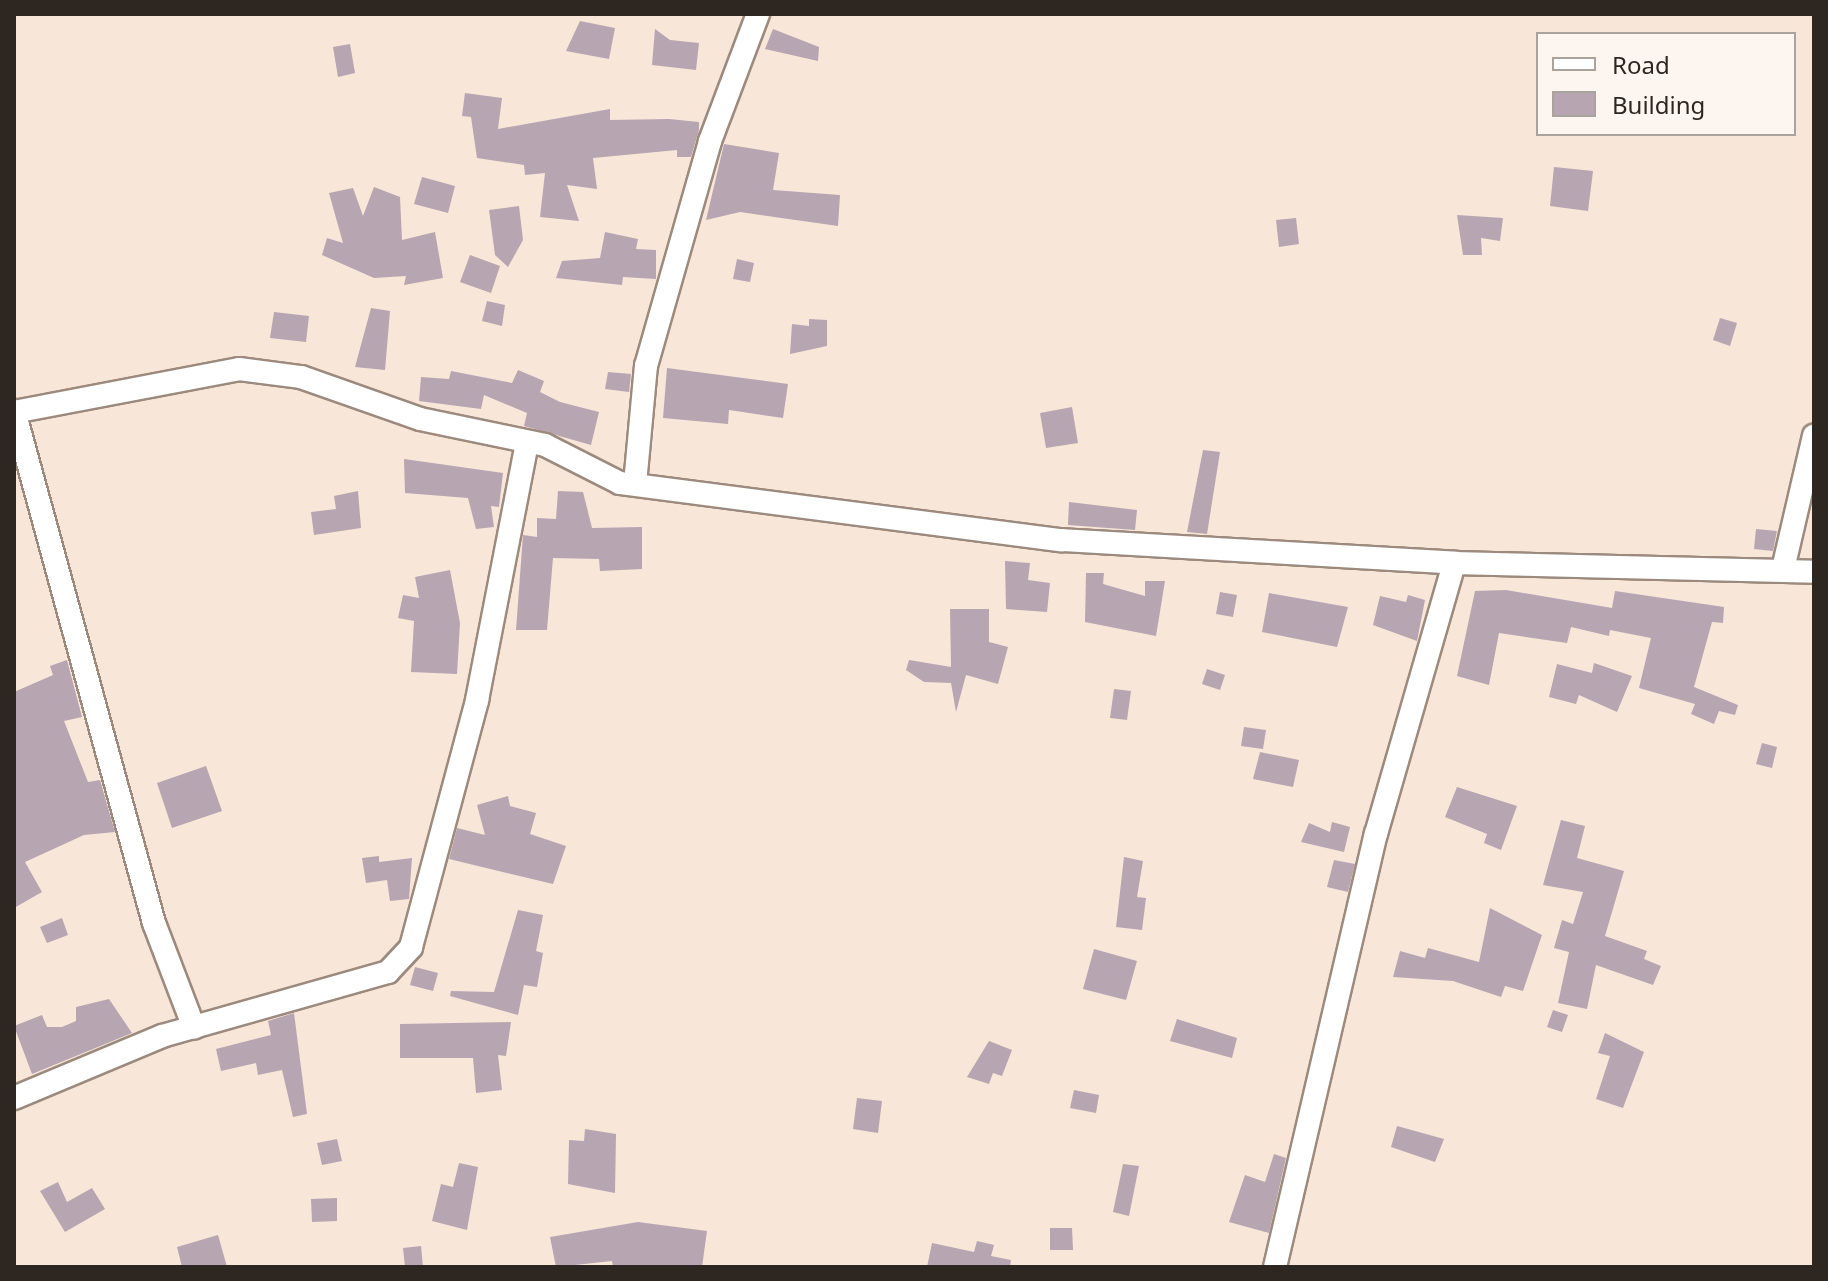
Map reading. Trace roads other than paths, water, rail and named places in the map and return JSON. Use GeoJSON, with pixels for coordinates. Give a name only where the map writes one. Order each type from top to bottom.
{"type":"FeatureCollection","features":[{"type":"Feature","properties":{"kind":"street"},"geometry":{"type":"LineString","coordinates":[[635,484],[646,366],[710,141],[758,14]]}},
{"type":"Feature","properties":{"kind":"street"},"geometry":{"type":"LineString","coordinates":[[194,1028],[154,923],[14,412],[239,369],[301,377],[420,419],[527,442],[635,484],[1061,540],[1454,563],[1814,572]]}},
{"type":"Feature","properties":{"kind":"street"},"geometry":{"type":"LineString","coordinates":[[1783,569],[1814,436]]}},
{"type":"Feature","properties":{"kind":"street"},"geometry":{"type":"LineString","coordinates":[[14,1098],[194,1028],[388,972],[411,947],[473,715],[527,442]]}},
{"type":"Feature","properties":{"kind":"street"},"geometry":{"type":"LineString","coordinates":[[1275,1267],[1376,834],[1454,563]]}}]}
